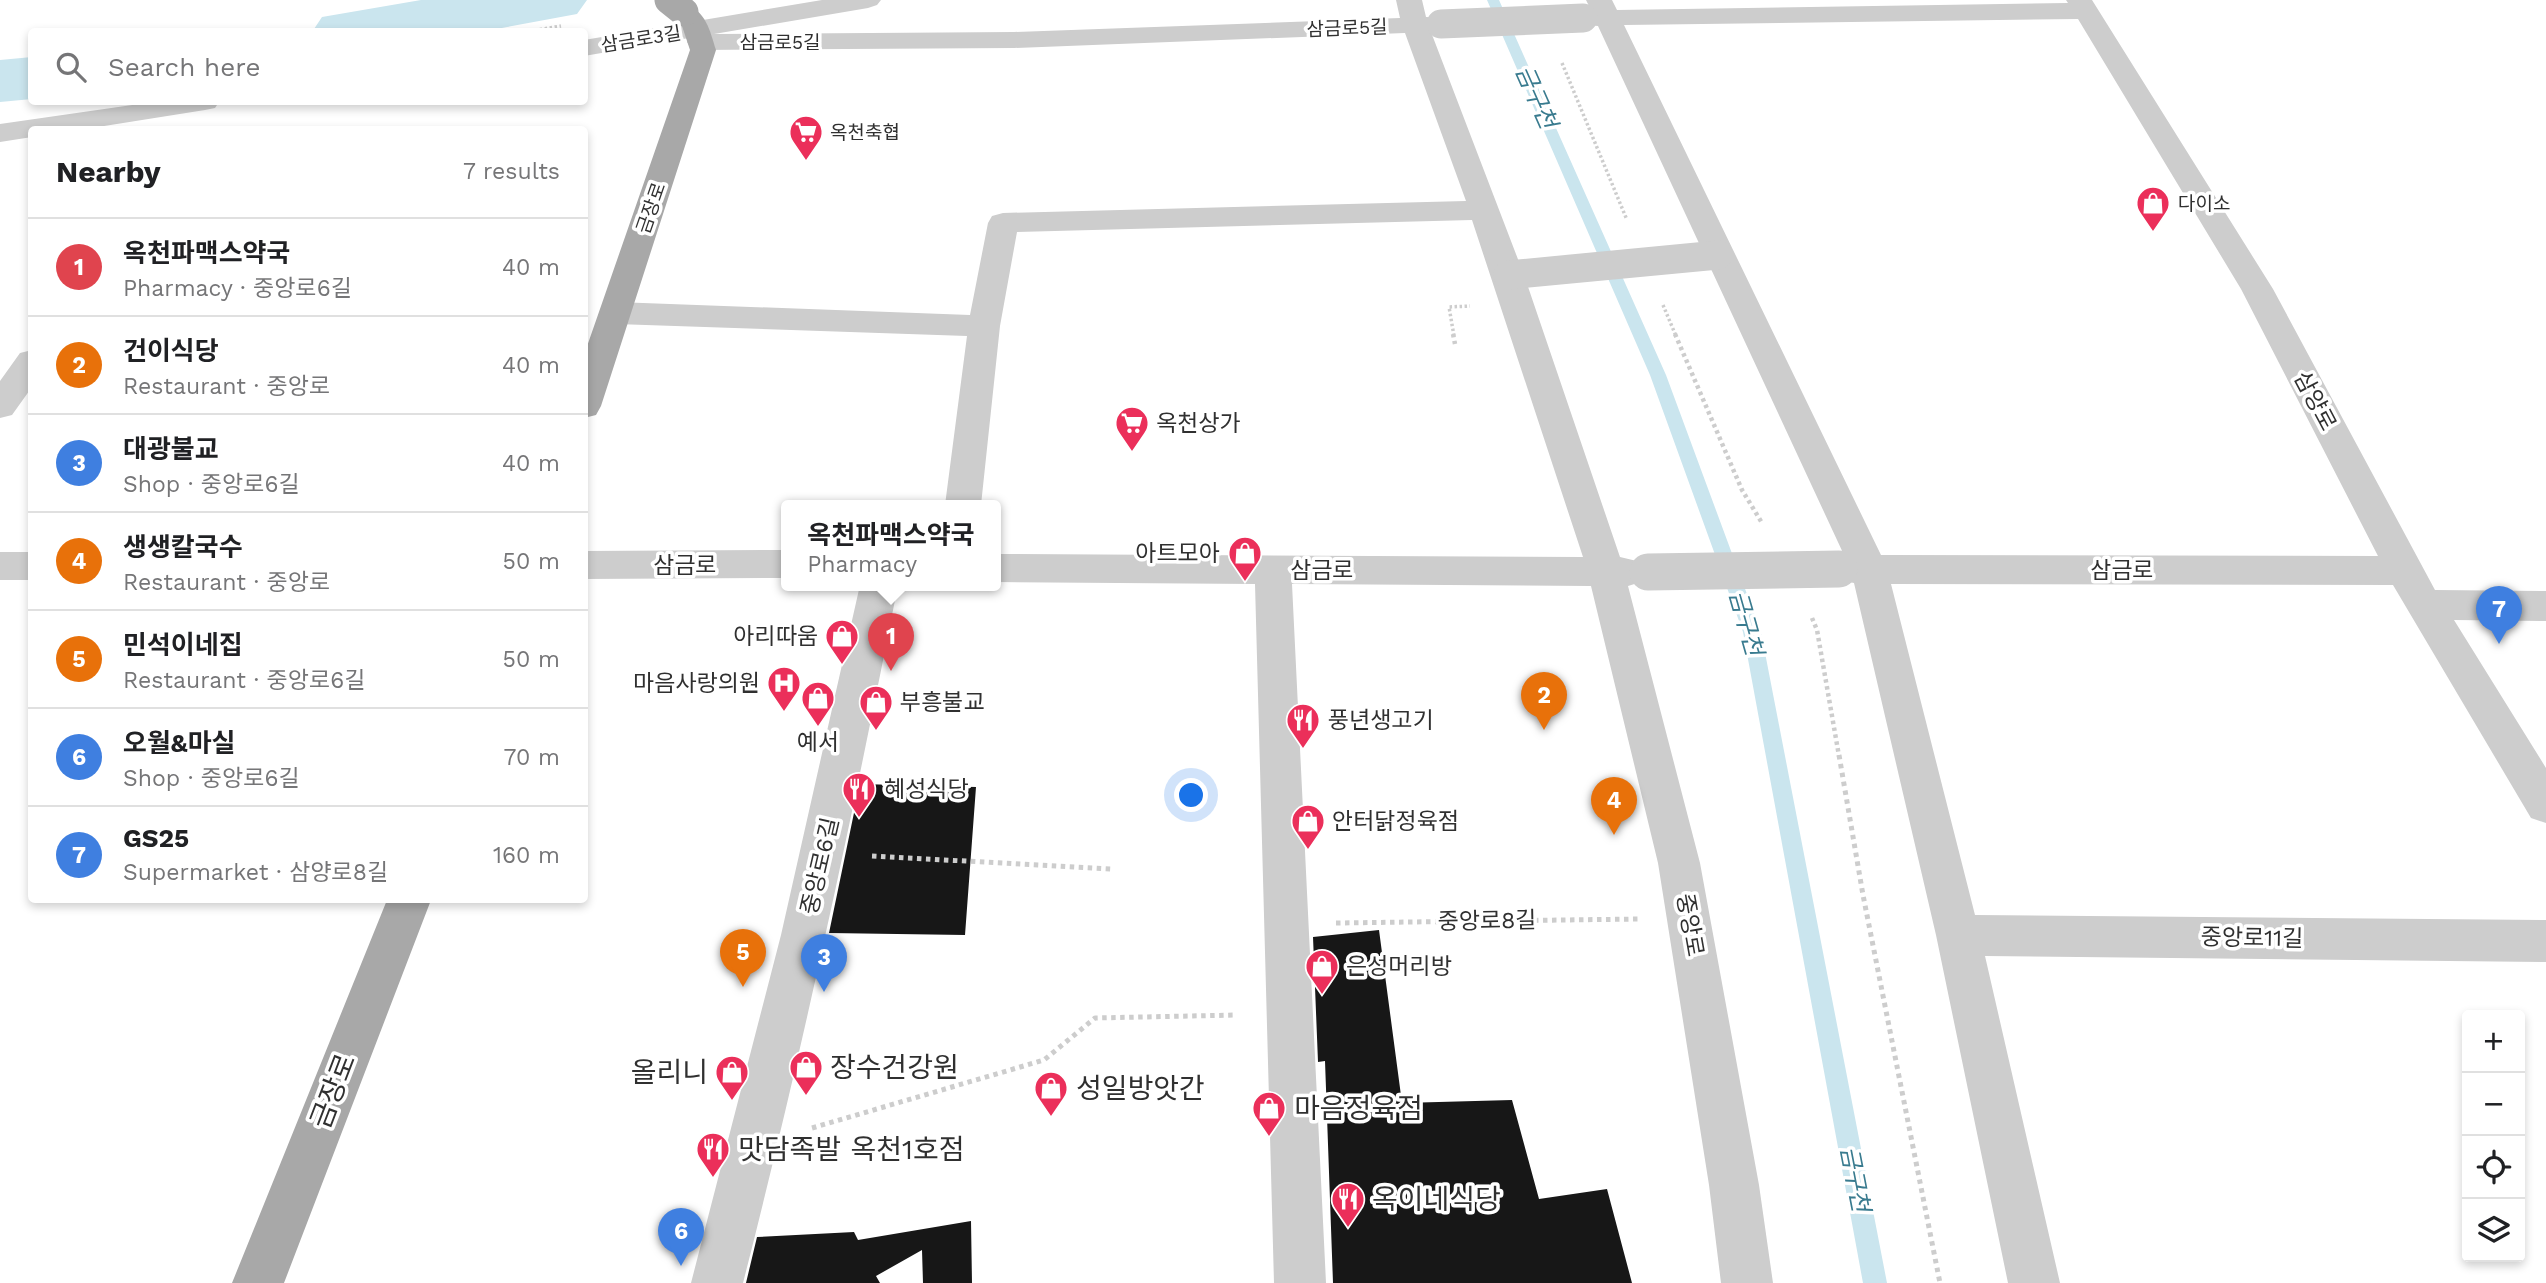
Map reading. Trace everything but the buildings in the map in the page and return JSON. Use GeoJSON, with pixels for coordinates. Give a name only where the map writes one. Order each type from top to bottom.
{"type":"FeatureCollection","features":[{"type":"Feature","properties":{"kind":"main road","name":"금장로"},"geometry":{"type":"LineString","coordinates":[[588,395],[703,50],[688,21]]}},
{"type":"Feature","properties":{"kind":"main road","name":"금장로"},"geometry":{"type":"LineString","coordinates":[[258,1283],[407,903]]}},
{"type":"Feature","properties":{"kind":"street"},"geometry":{"type":"LineString","coordinates":[[688,21],[867,0]]}},
{"type":"Feature","properties":{"kind":"street"},"geometry":{"type":"LineString","coordinates":[[1422,16],[1596,11],[2082,6]]}},
{"type":"Feature","properties":{"kind":"street","name":"삼양로"},"geometry":{"type":"LineString","coordinates":[[2082,6],[2257,289],[2404,571],[2546,804]]}},
{"type":"Feature","properties":{"kind":"street"},"geometry":{"type":"LineString","coordinates":[[1596,11],[1718,255],[1854,569],[1958,935],[2034,1283]]}},
{"type":"Feature","properties":{"kind":"street","name":"삼금로5길"},"geometry":{"type":"LineString","coordinates":[[688,21],[1014,40],[1422,16],[1484,211],[1627,572]]}},
{"type":"Feature","properties":{"kind":"street","name":"삼금로3길"},"geometry":{"type":"LineString","coordinates":[[588,47],[688,21]]}},
{"type":"Feature","properties":{"kind":"street"},"geometry":{"type":"LineString","coordinates":[[46,126],[185,105]]}},
{"type":"Feature","properties":{"kind":"street"},"geometry":{"type":"LineString","coordinates":[[196,126],[211,105]]}},
{"type":"Feature","properties":{"kind":"street"},"geometry":{"type":"LineString","coordinates":[[0,133],[28,129]]}},
{"type":"Feature","properties":{"kind":"street"},"geometry":{"type":"LineString","coordinates":[[964,500],[984,326],[1003,223],[1484,211]]}},
{"type":"Feature","properties":{"kind":"street"},"geometry":{"type":"LineString","coordinates":[[1508,275],[1718,255]]}},
{"type":"Feature","properties":{"kind":"street"},"geometry":{"type":"LineString","coordinates":[[616,313],[984,326]]}},
{"type":"Feature","properties":{"kind":"street"},"geometry":{"type":"LineString","coordinates":[[0,406],[28,367]]}},
{"type":"Feature","properties":{"kind":"street","name":"삼금로"},"geometry":{"type":"LineString","coordinates":[[588,565],[781,564]]}},
{"type":"Feature","properties":{"kind":"street"},"geometry":{"type":"LineString","coordinates":[[0,566],[28,566]]}},
{"type":"Feature","properties":{"kind":"street","name":"삼금로"},"geometry":{"type":"LineString","coordinates":[[1001,568],[1627,572],[1854,569],[2404,571]]}},
{"type":"Feature","properties":{"kind":"street"},"geometry":{"type":"LineString","coordinates":[[1273,570],[1300,1283]]}},
{"type":"Feature","properties":{"kind":"street","name":"중앙로"},"geometry":{"type":"LineString","coordinates":[[1627,572],[1689,918],[1734,1185],[1747,1283]]}},
{"type":"Feature","properties":{"kind":"street","name":"중앙로6길"},"geometry":{"type":"LineString","coordinates":[[718,1283],[755,1146],[824,853],[878,591]]}},
{"type":"Feature","properties":{"kind":"street"},"geometry":{"type":"LineString","coordinates":[[2425,605],[2546,606]]}},
{"type":"Feature","properties":{"kind":"street","name":"중앙로11길"},"geometry":{"type":"LineString","coordinates":[[1958,935],[2546,941]]}},
{"type":"Feature","properties":{"kind":"path"},"geometry":{"type":"LineString","coordinates":[[1562,61],[1631,228]]}},
{"type":"Feature","properties":{"kind":"path"},"geometry":{"type":"LineString","coordinates":[[1658,292],[1742,490],[1768,533]]}},
{"type":"Feature","properties":{"kind":"path"},"geometry":{"type":"LineString","coordinates":[[1811,617],[1817,630],[1863,895],[1940,1283]]}},
{"type":"Feature","properties":{"kind":"path"},"geometry":{"type":"LineString","coordinates":[[824,853],[1112,869]]}},
{"type":"Feature","properties":{"kind":"path","name":"중앙로8길"},"geometry":{"type":"LineString","coordinates":[[1286,924],[1689,918]]}},
{"type":"Feature","properties":{"kind":"path"},"geometry":{"type":"LineString","coordinates":[[755,1146],[1044,1060],[1096,1018],[1290,1014]]}},
{"type":"Feature","properties":{"kind":"waterway","name":"금구천"},"geometry":{"type":"LineString","coordinates":[[372,28],[553,0]]}},
{"type":"Feature","properties":{"kind":"waterway","name":"금구천"},"geometry":{"type":"LineString","coordinates":[[1493,0],[1658,375],[1752,632],[1875,1283]]}},
{"type":"Feature","properties":{"kind":"waterway","name":"금구천"},"geometry":{"type":"LineString","coordinates":[[0,81],[28,78]]}},
{"type":"Feature","properties":{"kind":"place","name":"옥천축협"},"geometry":{"type":"Point","coordinates":[806,162]}},
{"type":"Feature","properties":{"kind":"place","name":"다이소"},"geometry":{"type":"Point","coordinates":[2153,233]}},
{"type":"Feature","properties":{"kind":"place","name":"옥천상가"},"geometry":{"type":"Point","coordinates":[1132,453]}},
{"type":"Feature","properties":{"kind":"place","name":"아트모아"},"geometry":{"type":"Point","coordinates":[1245,583]}},
{"type":"Feature","properties":{"kind":"place","name":"GS25"},"geometry":{"type":"Point","coordinates":[2499,644]}},
{"type":"Feature","properties":{"kind":"place","name":"아리따움"},"geometry":{"type":"Point","coordinates":[842,666]}},
{"type":"Feature","properties":{"kind":"place","name":"옥천파맥스약국"},"geometry":{"type":"Point","coordinates":[891,671]}},
{"type":"Feature","properties":{"kind":"place","name":"마음사랑의원"},"geometry":{"type":"Point","coordinates":[784,713]}},
{"type":"Feature","properties":{"kind":"place","name":"예서"},"geometry":{"type":"Point","coordinates":[818,728]}},
{"type":"Feature","properties":{"kind":"place","name":"건이식당"},"geometry":{"type":"Point","coordinates":[1544,730]}},
{"type":"Feature","properties":{"kind":"place","name":"부흥불교"},"geometry":{"type":"Point","coordinates":[876,732]}},
{"type":"Feature","properties":{"kind":"place","name":"풍년생고기"},"geometry":{"type":"Point","coordinates":[1303,750]}},
{"type":"Feature","properties":{"kind":"place","name":"혜성식당"},"geometry":{"type":"Point","coordinates":[859,819]}},
{"type":"Feature","properties":{"kind":"place","name":"생생칼국수"},"geometry":{"type":"Point","coordinates":[1614,835]}},
{"type":"Feature","properties":{"kind":"place","name":"안터닭정육점"},"geometry":{"type":"Point","coordinates":[1308,851]}},
{"type":"Feature","properties":{"kind":"place","name":"민석이네집"},"geometry":{"type":"Point","coordinates":[743,987]}},
{"type":"Feature","properties":{"kind":"place","name":"대광불교"},"geometry":{"type":"Point","coordinates":[824,992]}},
{"type":"Feature","properties":{"kind":"place","name":"은성머리방"},"geometry":{"type":"Point","coordinates":[1322,996]}},
{"type":"Feature","properties":{"kind":"place","name":"장수건강원"},"geometry":{"type":"Point","coordinates":[806,1097]}},
{"type":"Feature","properties":{"kind":"place","name":"올리니"},"geometry":{"type":"Point","coordinates":[732,1102]}},
{"type":"Feature","properties":{"kind":"place","name":"성일방앗간"},"geometry":{"type":"Point","coordinates":[1051,1118]}},
{"type":"Feature","properties":{"kind":"place","name":"마음정육점"},"geometry":{"type":"Point","coordinates":[1269,1138]}},
{"type":"Feature","properties":{"kind":"place","name":"맛담족발 옥천1호점"},"geometry":{"type":"Point","coordinates":[713,1179]}},
{"type":"Feature","properties":{"kind":"place","name":"옥이네식당"},"geometry":{"type":"Point","coordinates":[1348,1229]}},
{"type":"Feature","properties":{"kind":"place","name":"오월&마실"},"geometry":{"type":"Point","coordinates":[681,1266]}}]}
